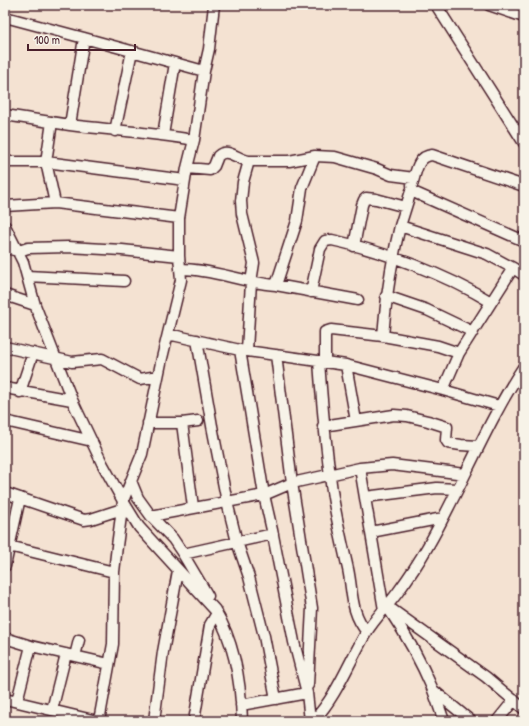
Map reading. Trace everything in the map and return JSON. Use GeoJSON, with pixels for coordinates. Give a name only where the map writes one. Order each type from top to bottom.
{"type":"FeatureCollection","features":[{"type":"Feature","properties":{"kind":"street"},"geometry":{"type":"LineString","coordinates":[[5,699],[98,721],[113,644],[114,572],[122,505],[142,454],[158,376],[182,280],[179,256],[179,218],[209,49],[214,5]]}},
{"type":"Feature","properties":{"kind":"street"},"geometry":{"type":"LineString","coordinates":[[436,5],[524,143]]}},
{"type":"Feature","properties":{"kind":"street"},"geometry":{"type":"LineString","coordinates":[[489,5],[524,17]]}},
{"type":"Feature","properties":{"kind":"street"},"geometry":{"type":"LineString","coordinates":[[5,17],[204,71]]}},
{"type":"Feature","properties":{"kind":"street"},"geometry":{"type":"LineString","coordinates":[[70,125],[84,38]]}},
{"type":"Feature","properties":{"kind":"street"},"geometry":{"type":"LineString","coordinates":[[115,131],[132,51]]}},
{"type":"Feature","properties":{"kind":"street"},"geometry":{"type":"LineString","coordinates":[[163,135],[175,64]]}},
{"type":"Feature","properties":{"kind":"street"},"geometry":{"type":"LineString","coordinates":[[5,115],[115,131],[163,135],[194,140]]}},
{"type":"Feature","properties":{"kind":"street"},"geometry":{"type":"LineString","coordinates":[[52,122],[46,162],[55,203]]}},
{"type":"Feature","properties":{"kind":"street"},"geometry":{"type":"LineString","coordinates":[[187,168],[210,170],[214,166],[218,156],[225,152],[244,161],[289,161],[315,156],[335,157],[377,169],[391,175],[414,178]]}},
{"type":"Feature","properties":{"kind":"street"},"geometry":{"type":"LineString","coordinates":[[383,336],[386,296],[392,258],[417,166],[421,160],[426,156],[432,155],[524,186]]}},
{"type":"Feature","properties":{"kind":"street"},"geometry":{"type":"LineString","coordinates":[[276,286],[297,222],[302,188],[315,156]]}},
{"type":"Feature","properties":{"kind":"street"},"geometry":{"type":"LineString","coordinates":[[249,161],[243,182],[241,201],[242,214],[254,263],[244,350],[264,495],[294,642],[307,693],[310,721]]}},
{"type":"Feature","properties":{"kind":"street"},"geometry":{"type":"LineString","coordinates":[[5,162],[46,162],[185,180]]}},
{"type":"Feature","properties":{"kind":"street"},"geometry":{"type":"LineString","coordinates":[[411,191],[524,240]]}},
{"type":"Feature","properties":{"kind":"street"},"geometry":{"type":"LineString","coordinates":[[354,246],[362,205],[366,198],[376,199],[406,207]]}},
{"type":"Feature","properties":{"kind":"street"},"geometry":{"type":"LineString","coordinates":[[5,206],[55,203],[179,218]]}},
{"type":"Feature","properties":{"kind":"street"},"geometry":{"type":"LineString","coordinates":[[5,226],[19,251],[35,305],[72,400],[122,505],[139,528],[216,611]]}},
{"type":"Feature","properties":{"kind":"street"},"geometry":{"type":"LineString","coordinates":[[400,226],[487,254],[524,275]]}},
{"type":"Feature","properties":{"kind":"street"},"geometry":{"type":"LineString","coordinates":[[312,292],[320,249],[325,241],[332,240],[392,258],[434,274],[464,287],[491,302]]}},
{"type":"Feature","properties":{"kind":"street"},"geometry":{"type":"LineString","coordinates":[[5,248],[19,251],[26,249],[68,247],[122,250],[179,256]]}},
{"type":"Feature","properties":{"kind":"street"},"geometry":{"type":"LineString","coordinates":[[443,390],[459,353],[513,268]]}},
{"type":"Feature","properties":{"kind":"street"},"geometry":{"type":"LineString","coordinates":[[181,269],[197,270],[251,282],[358,300]]}},
{"type":"Feature","properties":{"kind":"street"},"geometry":{"type":"LineString","coordinates":[[27,276],[124,281]]}},
{"type":"Feature","properties":{"kind":"street"},"geometry":{"type":"LineString","coordinates":[[5,295],[35,305]]}},
{"type":"Feature","properties":{"kind":"street"},"geometry":{"type":"LineString","coordinates":[[386,296],[427,310],[473,332]]}},
{"type":"Feature","properties":{"kind":"street"},"geometry":{"type":"LineString","coordinates":[[367,632],[357,620],[354,609],[349,574],[332,492],[324,426],[322,361],[325,332],[327,330],[344,330],[383,336],[438,346],[459,353]]}},
{"type":"Feature","properties":{"kind":"street"},"geometry":{"type":"LineString","coordinates":[[168,334],[244,350],[346,365],[499,406]]}},
{"type":"Feature","properties":{"kind":"street"},"geometry":{"type":"LineString","coordinates":[[197,340],[227,502],[237,542],[249,577],[264,636],[276,699]]}},
{"type":"Feature","properties":{"kind":"street"},"geometry":{"type":"LineString","coordinates":[[5,346],[72,362],[102,359],[140,379],[158,376]]}},
{"type":"Feature","properties":{"kind":"street"},"geometry":{"type":"LineString","coordinates":[[20,392],[33,353]]}},
{"type":"Feature","properties":{"kind":"street"},"geometry":{"type":"LineString","coordinates":[[276,355],[292,483],[312,608],[307,693]]}},
{"type":"Feature","properties":{"kind":"street"},"geometry":{"type":"LineString","coordinates":[[346,365],[356,421]]}},
{"type":"Feature","properties":{"kind":"street"},"geometry":{"type":"LineString","coordinates":[[313,721],[321,713],[332,696],[374,620],[385,608],[414,568],[443,518],[499,406],[524,366]]}},
{"type":"Feature","properties":{"kind":"street"},"geometry":{"type":"LineString","coordinates":[[5,388],[20,392],[72,400]]}},
{"type":"Feature","properties":{"kind":"street"},"geometry":{"type":"LineString","coordinates":[[324,426],[382,416],[407,416],[445,426],[448,429],[446,440],[448,443],[461,446],[479,446]]}},
{"type":"Feature","properties":{"kind":"street"},"geometry":{"type":"LineString","coordinates":[[5,421],[92,441]]}},
{"type":"Feature","properties":{"kind":"street"},"geometry":{"type":"LineString","coordinates":[[148,423],[182,423],[198,421]]}},
{"type":"Feature","properties":{"kind":"street"},"geometry":{"type":"LineString","coordinates":[[182,423],[193,508]]}},
{"type":"Feature","properties":{"kind":"street"},"geometry":{"type":"LineString","coordinates":[[151,516],[264,495],[292,483],[360,468],[392,465],[465,474]]}},
{"type":"Feature","properties":{"kind":"street"},"geometry":{"type":"LineString","coordinates":[[360,468],[385,608],[405,633],[433,690],[444,721]]}},
{"type":"Feature","properties":{"kind":"street"},"geometry":{"type":"LineString","coordinates":[[131,481],[138,498],[151,516],[173,538],[183,554],[216,611],[231,643],[242,705],[242,721]]}},
{"type":"Feature","properties":{"kind":"street"},"geometry":{"type":"LineString","coordinates":[[365,497],[437,488],[457,489]]}},
{"type":"Feature","properties":{"kind":"street"},"geometry":{"type":"LineString","coordinates":[[5,493],[84,520],[91,519],[122,505]]}},
{"type":"Feature","properties":{"kind":"street"},"geometry":{"type":"LineString","coordinates":[[5,566],[20,498]]}},
{"type":"Feature","properties":{"kind":"street"},"geometry":{"type":"LineString","coordinates":[[371,532],[443,518]]}},
{"type":"Feature","properties":{"kind":"street"},"geometry":{"type":"LineString","coordinates":[[183,554],[273,534]]}},
{"type":"Feature","properties":{"kind":"street"},"geometry":{"type":"LineString","coordinates":[[9,546],[114,572]]}},
{"type":"Feature","properties":{"kind":"street"},"geometry":{"type":"LineString","coordinates":[[154,721],[162,652],[178,571]]}},
{"type":"Feature","properties":{"kind":"street"},"geometry":{"type":"LineString","coordinates":[[385,608],[480,673],[524,709]]}},
{"type":"Feature","properties":{"kind":"street"},"geometry":{"type":"LineString","coordinates":[[194,721],[210,625],[216,611]]}},
{"type":"Feature","properties":{"kind":"street"},"geometry":{"type":"LineString","coordinates":[[5,638],[31,646],[109,664]]}},
{"type":"Feature","properties":{"kind":"street"},"geometry":{"type":"LineString","coordinates":[[52,710],[70,655],[79,640]]}},
{"type":"Feature","properties":{"kind":"street"},"geometry":{"type":"LineString","coordinates":[[17,701],[31,646]]}},
{"type":"Feature","properties":{"kind":"street"},"geometry":{"type":"LineString","coordinates":[[433,690],[471,721]]}},
{"type":"Feature","properties":{"kind":"street"},"geometry":{"type":"LineString","coordinates":[[242,705],[307,693]]}},
{"type":"Feature","properties":{"kind":"street"},"geometry":{"type":"LineString","coordinates":[[497,721],[514,700]]}}]}
